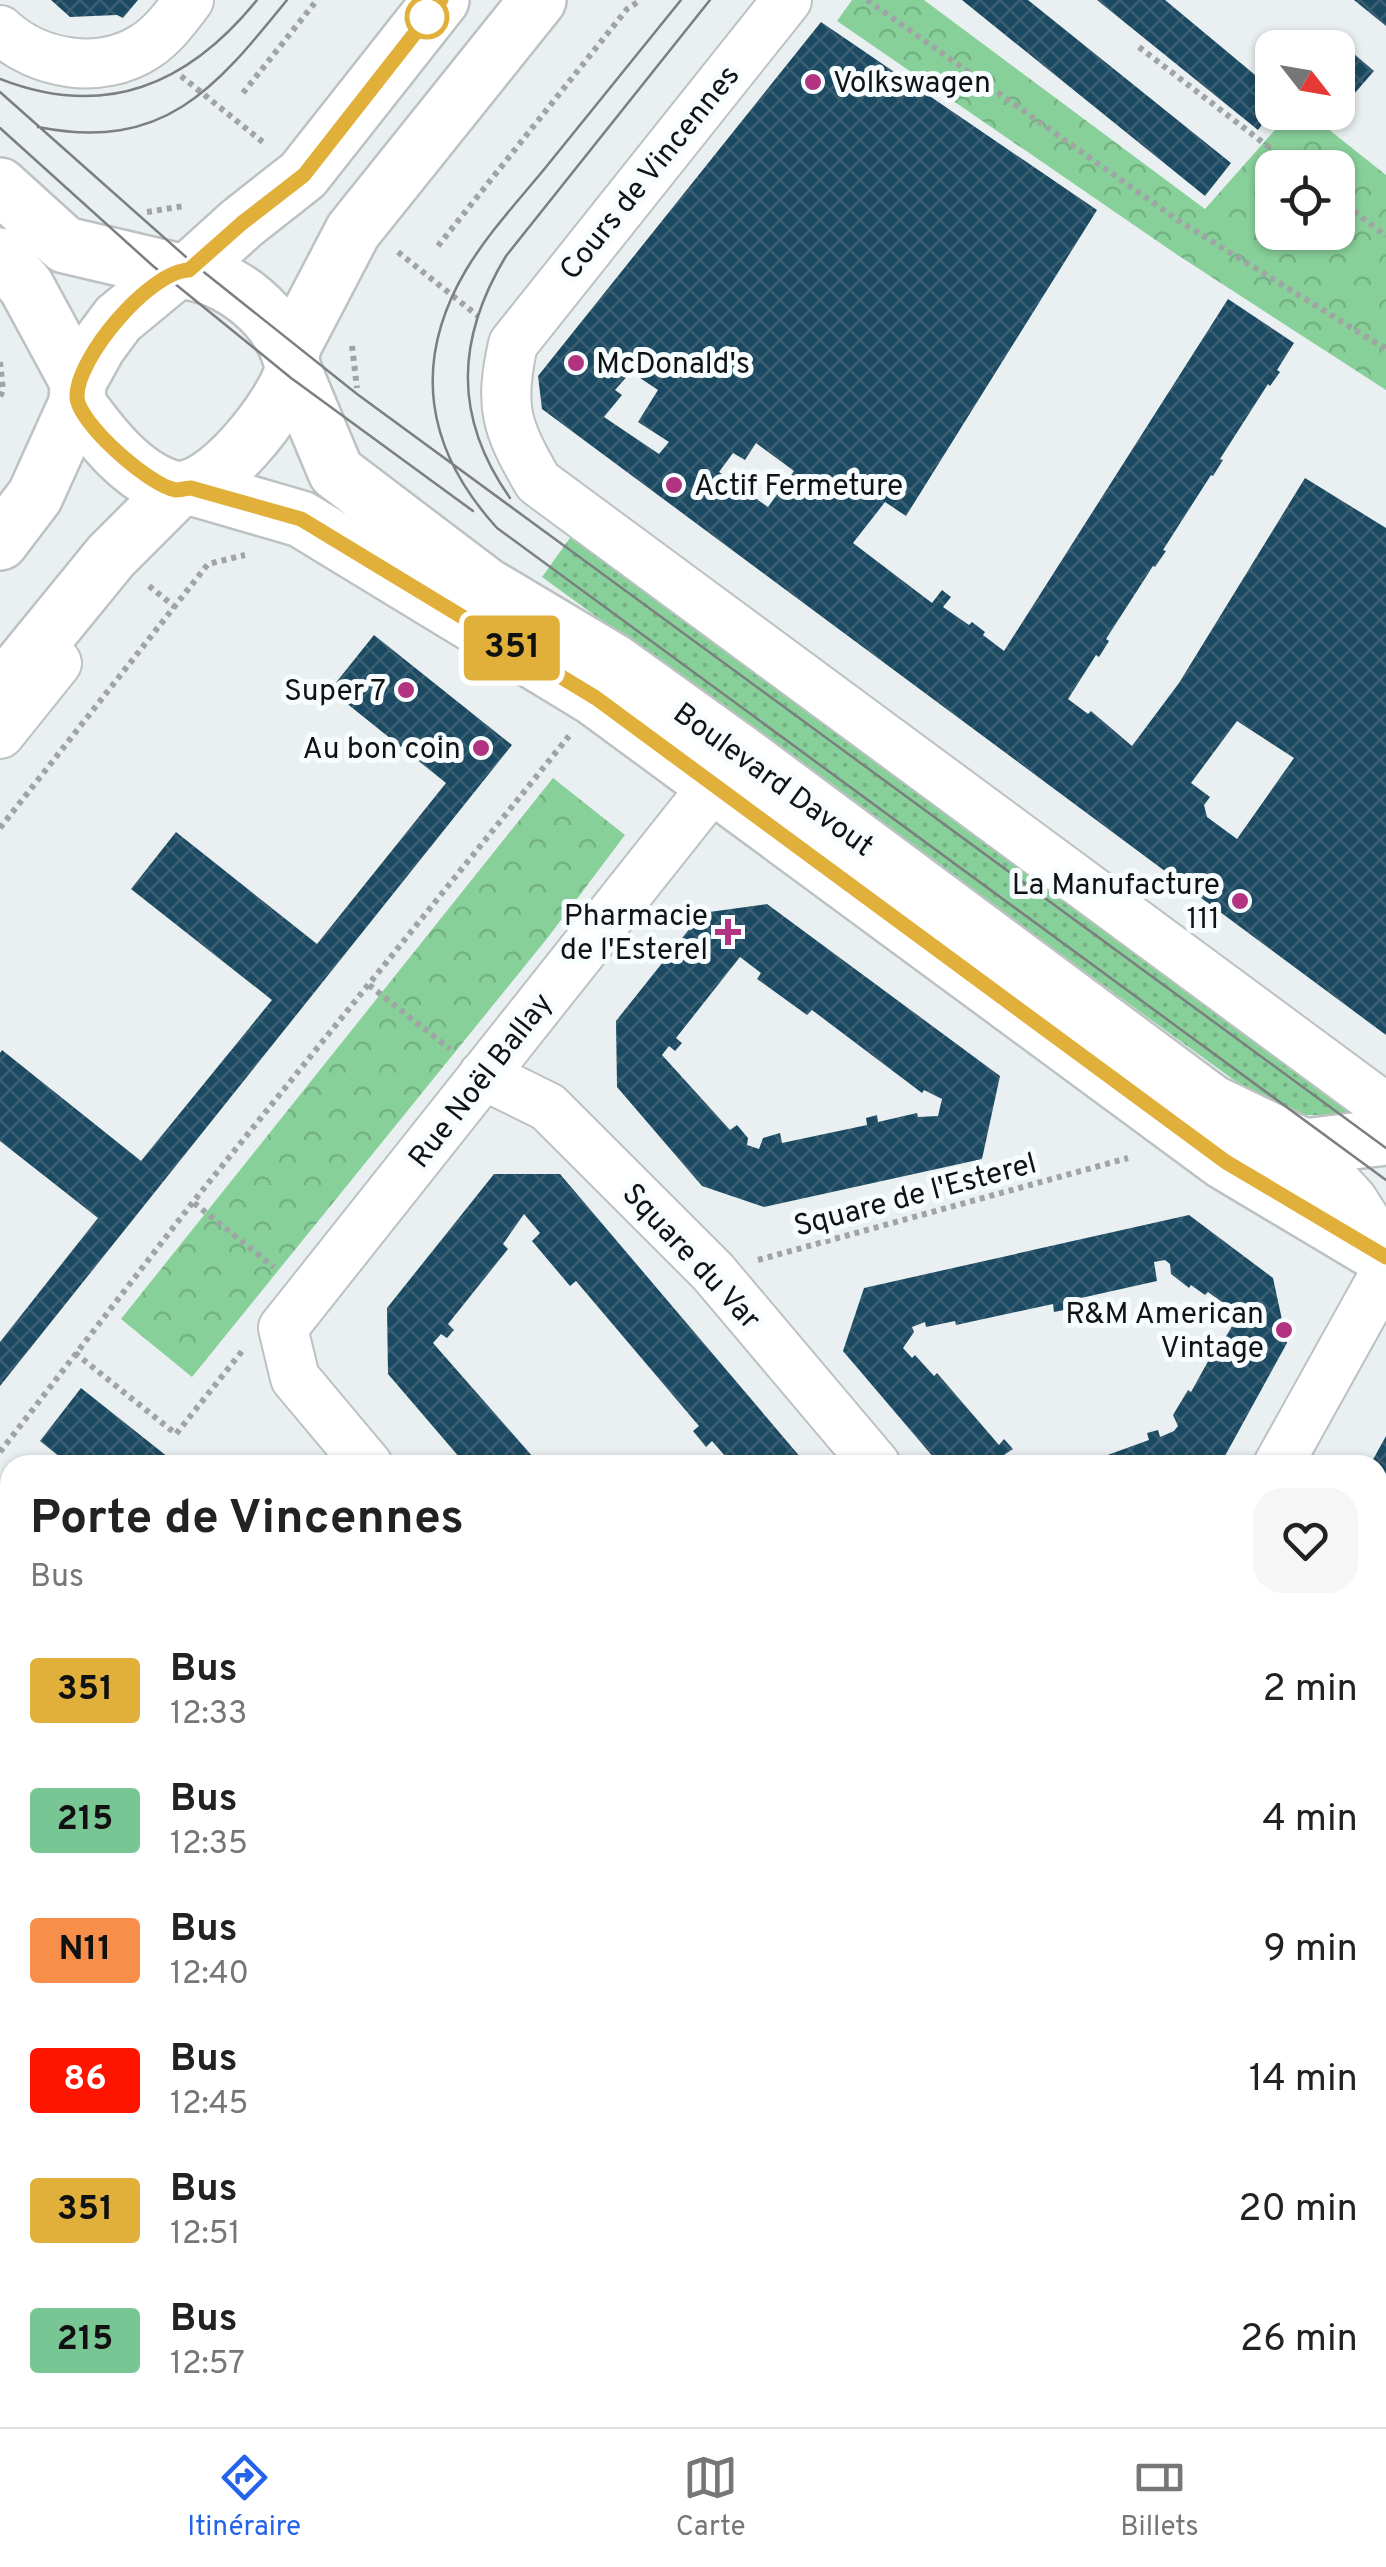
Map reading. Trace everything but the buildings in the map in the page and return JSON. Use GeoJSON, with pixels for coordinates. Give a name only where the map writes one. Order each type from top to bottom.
{"type":"FeatureCollection","features":[{"type":"Feature","properties":{"kind":"main road"},"geometry":{"type":"LineString","coordinates":[[0,542],[118,319],[304,175],[441,0]]}},
{"type":"Feature","properties":{"kind":"main road"},"geometry":{"type":"LineString","coordinates":[[0,692],[134,532],[184,489],[222,468],[254,438],[282,394],[294,344],[353,231],[538,0]]}},
{"type":"Feature","properties":{"kind":"main road"},"geometry":{"type":"LineString","coordinates":[[0,186],[66,246],[216,280],[248,299],[278,329],[292,362]]}},
{"type":"Feature","properties":{"kind":"main road"},"geometry":{"type":"LineString","coordinates":[[0,256],[26,286],[98,432],[126,460],[154,480],[184,489]]}},
{"type":"Feature","properties":{"kind":"main road","name":"Boulevard Davout"},"geometry":{"type":"LineString","coordinates":[[292,362],[336,472],[485,585],[614,662],[738,751],[1212,1102],[1304,1146]]}},
{"type":"Feature","properties":{"kind":"main road","name":"Boulevard Davout"},"geometry":{"type":"LineString","coordinates":[[184,489],[301,519],[596,698],[1226,1162],[1386,1255]]}},
{"type":"Feature","properties":{"kind":"main road"},"geometry":{"type":"LineString","coordinates":[[1304,1146],[1386,1137]]}},
{"type":"Feature","properties":{"kind":"street"},"geometry":{"type":"LineString","coordinates":[[0,30],[58,62],[161,60],[166,28],[190,0]]}},
{"type":"Feature","properties":{"kind":"street","name":"Cours de Vincennes"},"geometry":{"type":"LineString","coordinates":[[500,334],[786,0]]}},
{"type":"Feature","properties":{"kind":"street"},"geometry":{"type":"LineString","coordinates":[[500,334],[511,436],[538,482],[1386,1108]]}},
{"type":"Feature","properties":{"kind":"street"},"geometry":{"type":"LineString","coordinates":[[0,734],[128,570],[134,532]]}},
{"type":"Feature","properties":{"kind":"street","name":"Rue Noël Ballay"},"geometry":{"type":"LineString","coordinates":[[282,1328],[714,785]]}},
{"type":"Feature","properties":{"kind":"street","name":"Square du Var"},"geometry":{"type":"LineString","coordinates":[[483,1076],[548,1107],[713,1272],[868,1455]]}},
{"type":"Feature","properties":{"kind":"street","name":"Boulevard Davout"},"geometry":{"type":"LineString","coordinates":[[1304,1146],[1353,1200],[1386,1255]]}},
{"type":"Feature","properties":{"kind":"street"},"geometry":{"type":"LineString","coordinates":[[1284,1455],[1386,1271]]}},
{"type":"Feature","properties":{"kind":"street"},"geometry":{"type":"LineString","coordinates":[[282,1328],[295,1378],[360,1455]]}},
{"type":"Feature","properties":{"kind":"path"},"geometry":{"type":"LineString","coordinates":[[243,93],[317,0]]}},
{"type":"Feature","properties":{"kind":"path"},"geometry":{"type":"LineString","coordinates":[[438,246],[627,9],[641,0]]}},
{"type":"Feature","properties":{"kind":"path"},"geometry":{"type":"LineString","coordinates":[[868,0],[1179,221],[1386,349]]}},
{"type":"Feature","properties":{"kind":"path"},"geometry":{"type":"LineString","coordinates":[[1139,46],[1273,150]]}},
{"type":"Feature","properties":{"kind":"path"},"geometry":{"type":"LineString","coordinates":[[161,60],[261,140],[250,152]]}},
{"type":"Feature","properties":{"kind":"path"},"geometry":{"type":"LineString","coordinates":[[134,213],[194,205]]}},
{"type":"Feature","properties":{"kind":"path"},"geometry":{"type":"LineString","coordinates":[[1355,213],[1386,236]]}},
{"type":"Feature","properties":{"kind":"path"},"geometry":{"type":"LineString","coordinates":[[390,269],[402,255],[500,334]]}},
{"type":"Feature","properties":{"kind":"path"},"geometry":{"type":"LineString","coordinates":[[355,331],[352,349],[358,394]]}},
{"type":"Feature","properties":{"kind":"path"},"geometry":{"type":"LineString","coordinates":[[0,362],[0,397]]}},
{"type":"Feature","properties":{"kind":"path"},"geometry":{"type":"LineString","coordinates":[[0,828],[208,564],[262,551]]}},
{"type":"Feature","properties":{"kind":"path"},"geometry":{"type":"LineString","coordinates":[[0,1452],[193,1202],[572,731]]}},
{"type":"Feature","properties":{"kind":"path"},"geometry":{"type":"LineString","coordinates":[[369,985],[483,1076]]}},
{"type":"Feature","properties":{"kind":"path","name":"Square de l'Esterel"},"geometry":{"type":"LineString","coordinates":[[713,1272],[1128,1158]]}},
{"type":"Feature","properties":{"kind":"path"},"geometry":{"type":"LineString","coordinates":[[193,1202],[286,1276]]}},
{"type":"Feature","properties":{"kind":"path"},"geometry":{"type":"LineString","coordinates":[[75,1354],[176,1434],[250,1340],[282,1328]]}},
{"type":"Feature","properties":{"kind":"green space"},"geometry":{"type":"Polygon","coordinates":[[[852,0],[924,0],[1205,209],[1255,153],[1255,250],[1355,250],[1355,150],[1386,175],[1386,390],[1176,254],[837,21],[852,0]]]}},
{"type":"Feature","properties":{"kind":"green space"},"geometry":{"type":"Polygon","coordinates":[[[1275,130],[1329,130],[1355,150],[1257,150],[1275,130]]]}},
{"type":"Feature","properties":{"kind":"green space"},"geometry":{"type":"Polygon","coordinates":[[[572,535],[1357,1115],[1304,1115],[1271,1107],[542,577],[572,535]]]}},
{"type":"Feature","properties":{"kind":"green space"},"geometry":{"type":"Polygon","coordinates":[[[553,778],[625,835],[549,936],[192,1377],[121,1319],[553,778]]]}},
{"type":"Feature","properties":{"kind":"tram line"},"geometry":{"type":"LineString","coordinates":[[0,79],[38,91],[75,96],[142,87],[202,54],[257,0]]}},
{"type":"Feature","properties":{"kind":"tram line"},"geometry":{"type":"LineString","coordinates":[[38,127],[82,132],[120,130],[153,121],[183,106],[235,61],[287,0]]}},
{"type":"Feature","properties":{"kind":"tram line"},"geometry":{"type":"LineString","coordinates":[[681,0],[494,230],[466,270],[449,305],[433,372],[434,405],[441,437],[454,468],[497,528],[1386,1180]]}},
{"type":"Feature","properties":{"kind":"tram line"},"geometry":{"type":"LineString","coordinates":[[510,498],[478,438],[468,378],[470,348],[489,287],[506,256],[710,0]]}},
{"type":"Feature","properties":{"kind":"tram line"},"geometry":{"type":"LineString","coordinates":[[0,92],[195,265],[357,394],[1386,1148]]}},
{"type":"Feature","properties":{"kind":"tram line"},"geometry":{"type":"LineString","coordinates":[[0,128],[153,266],[291,378],[473,511]]}},
{"type":"Feature","properties":{"kind":"bus line","name":"351"},"geometry":{"type":"LineString","coordinates":[[441,0],[304,175],[189,270],[166,276],[118,319],[78,382],[77,403],[98,432],[126,460],[154,480],[177,490],[191,488],[301,519],[596,698],[1226,1162],[1386,1257]]}},
{"type":"Feature","properties":{"kind":"place","name":"Volkswagen"},"geometry":{"type":"Point","coordinates":[813,82]}},
{"type":"Feature","properties":{"kind":"place","name":"McDonald's"},"geometry":{"type":"Point","coordinates":[576,363]}},
{"type":"Feature","properties":{"kind":"place","name":"Actif Fermeture"},"geometry":{"type":"Point","coordinates":[674,485]}},
{"type":"Feature","properties":{"kind":"place","name":"Super 7"},"geometry":{"type":"Point","coordinates":[406,690]}},
{"type":"Feature","properties":{"kind":"place","name":"Au bon coin"},"geometry":{"type":"Point","coordinates":[481,748]}},
{"type":"Feature","properties":{"kind":"place","name":"La Manufacture 111"},"geometry":{"type":"Point","coordinates":[1240,901]}},
{"type":"Feature","properties":{"kind":"place","name":"Pharmacie de l'Esterel"},"geometry":{"type":"Point","coordinates":[728,932]}},
{"type":"Feature","properties":{"kind":"place","name":"R&M American Vintage"},"geometry":{"type":"Point","coordinates":[1284,1330]}}]}
